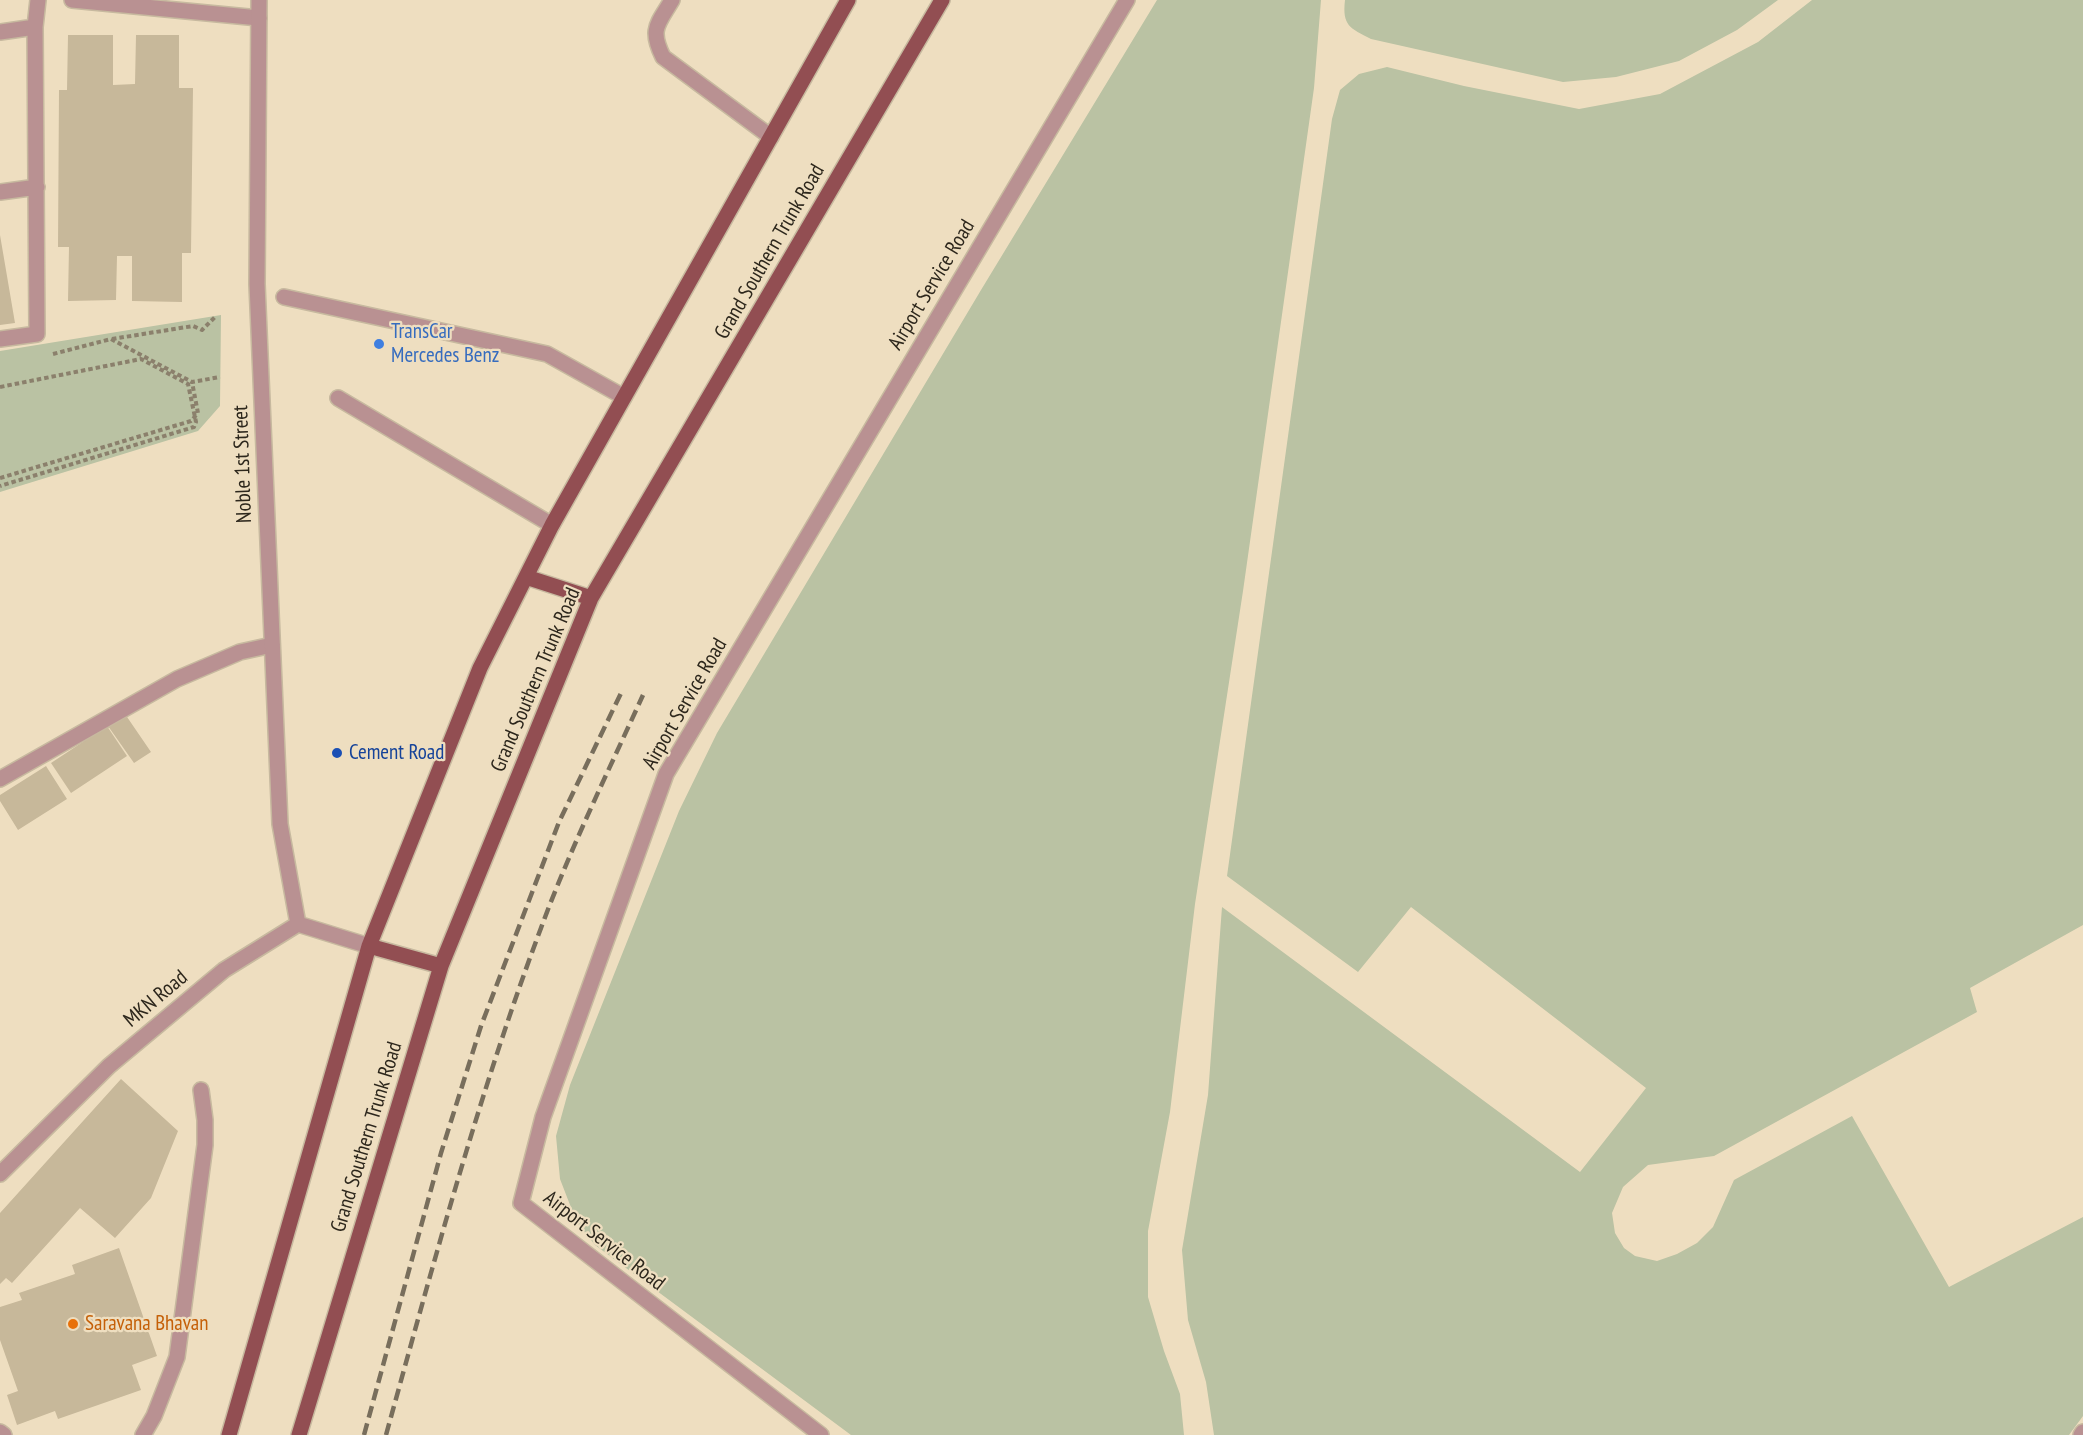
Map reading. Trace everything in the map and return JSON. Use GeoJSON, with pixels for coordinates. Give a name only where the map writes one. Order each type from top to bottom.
{"type":"FeatureCollection","features":[{"type":"Feature","properties":{"kind":"main road"},"geometry":{"type":"LineString","coordinates":[[229,1435],[369,946],[480,668],[552,525],[848,0]]}},
{"type":"Feature","properties":{"kind":"main road","name":"Grand Southern Trunk Road"},"geometry":{"type":"LineString","coordinates":[[299,1435],[441,966],[591,598],[942,0]]}},
{"type":"Feature","properties":{"kind":"main road"},"geometry":{"type":"LineString","coordinates":[[526,577],[591,598]]}},
{"type":"Feature","properties":{"kind":"main road"},"geometry":{"type":"LineString","coordinates":[[369,946],[441,966]]}},
{"type":"Feature","properties":{"kind":"street"},"geometry":{"type":"LineString","coordinates":[[0,339],[37,334],[35,27],[38,0]]}},
{"type":"Feature","properties":{"kind":"street"},"geometry":{"type":"LineString","coordinates":[[72,0],[259,18]]}},
{"type":"Feature","properties":{"kind":"street","name":"Noble 1st Street"},"geometry":{"type":"LineString","coordinates":[[260,0],[257,284],[280,824],[298,924]]}},
{"type":"Feature","properties":{"kind":"street"},"geometry":{"type":"LineString","coordinates":[[672,0],[656,27],[656,42],[663,57],[771,137]]}},
{"type":"Feature","properties":{"kind":"street","name":"Airport Service Road"},"geometry":{"type":"LineString","coordinates":[[821,1435],[521,1203],[543,1117],[666,774],[1127,0]]}},
{"type":"Feature","properties":{"kind":"street"},"geometry":{"type":"LineString","coordinates":[[0,32],[35,27]]}},
{"type":"Feature","properties":{"kind":"street"},"geometry":{"type":"LineString","coordinates":[[0,192],[37,187]]}},
{"type":"Feature","properties":{"kind":"street"},"geometry":{"type":"LineString","coordinates":[[284,297],[547,354],[624,397]]}},
{"type":"Feature","properties":{"kind":"street"},"geometry":{"type":"LineString","coordinates":[[338,398],[552,525]]}},
{"type":"Feature","properties":{"kind":"street"},"geometry":{"type":"LineString","coordinates":[[0,779],[177,679],[240,652],[272,645]]}},
{"type":"Feature","properties":{"kind":"street"},"geometry":{"type":"LineString","coordinates":[[298,924],[369,946]]}},
{"type":"Feature","properties":{"kind":"street","name":"MKN Road"},"geometry":{"type":"LineString","coordinates":[[0,1174],[109,1066],[224,970],[298,924]]}},
{"type":"Feature","properties":{"kind":"street"},"geometry":{"type":"LineString","coordinates":[[142,1435],[154,1416],[177,1357],[205,1145],[205,1120],[201,1090]]}},
{"type":"Feature","properties":{"kind":"street"},"geometry":{"type":"LineString","coordinates":[[0,1432],[4,1435]]}},
{"type":"Feature","properties":{"kind":"path"},"geometry":{"type":"LineString","coordinates":[[44,356],[111,339],[193,326],[202,330],[216,316]]}},
{"type":"Feature","properties":{"kind":"path"},"geometry":{"type":"LineString","coordinates":[[111,339],[192,382],[220,377]]}},
{"type":"Feature","properties":{"kind":"path"},"geometry":{"type":"LineString","coordinates":[[0,387],[141,360],[188,384],[196,422],[194,427],[0,486]]}},
{"type":"Feature","properties":{"kind":"path"},"geometry":{"type":"LineString","coordinates":[[0,478],[191,421],[198,413],[192,382]]}},
{"type":"Feature","properties":{"kind":"green space"},"geometry":{"type":"Polygon","coordinates":[[[1157,0],[1321,0],[1314,88],[1243,591],[1195,904],[1170,1112],[1148,1231],[1148,1297],[1180,1394],[1184,1435],[851,1435],[595,1245],[577,1223],[560,1179],[556,1136],[570,1085],[679,811],[717,733],[1157,0]]]}},
{"type":"Feature","properties":{"kind":"green space"},"geometry":{"type":"Polygon","coordinates":[[[1345,0],[1778,0],[1737,30],[1679,61],[1616,77],[1563,82],[1371,39],[1353,29],[1346,21],[1345,0]]]}},
{"type":"Feature","properties":{"kind":"green space"},"geometry":{"type":"Polygon","coordinates":[[[1812,0],[2083,0],[2083,925],[1970,988],[1977,1012],[1714,1156],[1648,1165],[1623,1187],[1612,1213],[1615,1233],[1624,1248],[1635,1256],[1657,1261],[1677,1254],[1697,1243],[1713,1227],[1734,1180],[1852,1116],[1949,1287],[2083,1217],[2083,1416],[2069,1435],[1214,1435],[1206,1382],[1188,1320],[1182,1250],[1208,1095],[1222,907],[1580,1172],[1646,1088],[1411,907],[1358,972],[1227,876],[1332,119],[1340,90],[1359,74],[1387,67],[1464,86],[1579,109],[1660,94],[1758,42],[1812,0]]]}},
{"type":"Feature","properties":{"kind":"green space"},"geometry":{"type":"Polygon","coordinates":[[[221,315],[220,406],[198,431],[0,492],[0,351],[221,315]]]}},
{"type":"Feature","properties":{"kind":"building"},"geometry":{"type":"Polygon","coordinates":[[[68,35],[113,35],[113,85],[135,84],[136,35],[179,35],[179,88],[193,88],[191,253],[182,253],[182,302],[132,301],[132,256],[117,256],[116,300],[68,301],[69,247],[58,247],[59,90],[67,90],[68,35]]]}},
{"type":"Feature","properties":{"kind":"building"},"geometry":{"type":"Polygon","coordinates":[[[0,235],[15,323],[0,325],[0,235]]]}},
{"type":"Feature","properties":{"kind":"building"},"geometry":{"type":"Polygon","coordinates":[[[125,714],[151,752],[134,763],[108,726],[125,714]]]}},
{"type":"Feature","properties":{"kind":"building"},"geometry":{"type":"Polygon","coordinates":[[[107,726],[127,756],[71,793],[51,763],[107,726]]]}},
{"type":"Feature","properties":{"kind":"building"},"geometry":{"type":"Polygon","coordinates":[[[46,766],[67,799],[18,830],[0,801],[0,795],[46,766]]]}},
{"type":"Feature","properties":{"kind":"building"},"geometry":{"type":"Polygon","coordinates":[[[121,1079],[178,1131],[151,1198],[115,1238],[80,1208],[12,1283],[6,1278],[0,1284],[0,1213],[121,1079]]]}},
{"type":"Feature","properties":{"kind":"building","name":"Saravana Bhavan"},"geometry":{"type":"Polygon","coordinates":[[[119,1248],[157,1356],[132,1365],[141,1390],[58,1419],[55,1411],[17,1425],[7,1395],[18,1391],[0,1340],[0,1307],[22,1300],[19,1293],[75,1274],[72,1265],[119,1248]]]}},
{"type":"Feature","properties":{"kind":"railway"},"geometry":{"type":"LineString","coordinates":[[364,1435],[441,1153],[481,1026],[559,822],[622,691]]}},
{"type":"Feature","properties":{"kind":"railway"},"geometry":{"type":"LineString","coordinates":[[386,1435],[458,1180],[518,990],[564,869],[643,695]]}},
{"type":"Feature","properties":{"kind":"place","name":"TransCar Mercedes Benz"},"geometry":{"type":"Point","coordinates":[379,344]}},
{"type":"Feature","properties":{"kind":"place","name":"Cement Road"},"geometry":{"type":"Point","coordinates":[337,753]}},
{"type":"Feature","properties":{"kind":"place","name":"Saravana Bhavan"},"geometry":{"type":"Point","coordinates":[73,1324]}}]}
